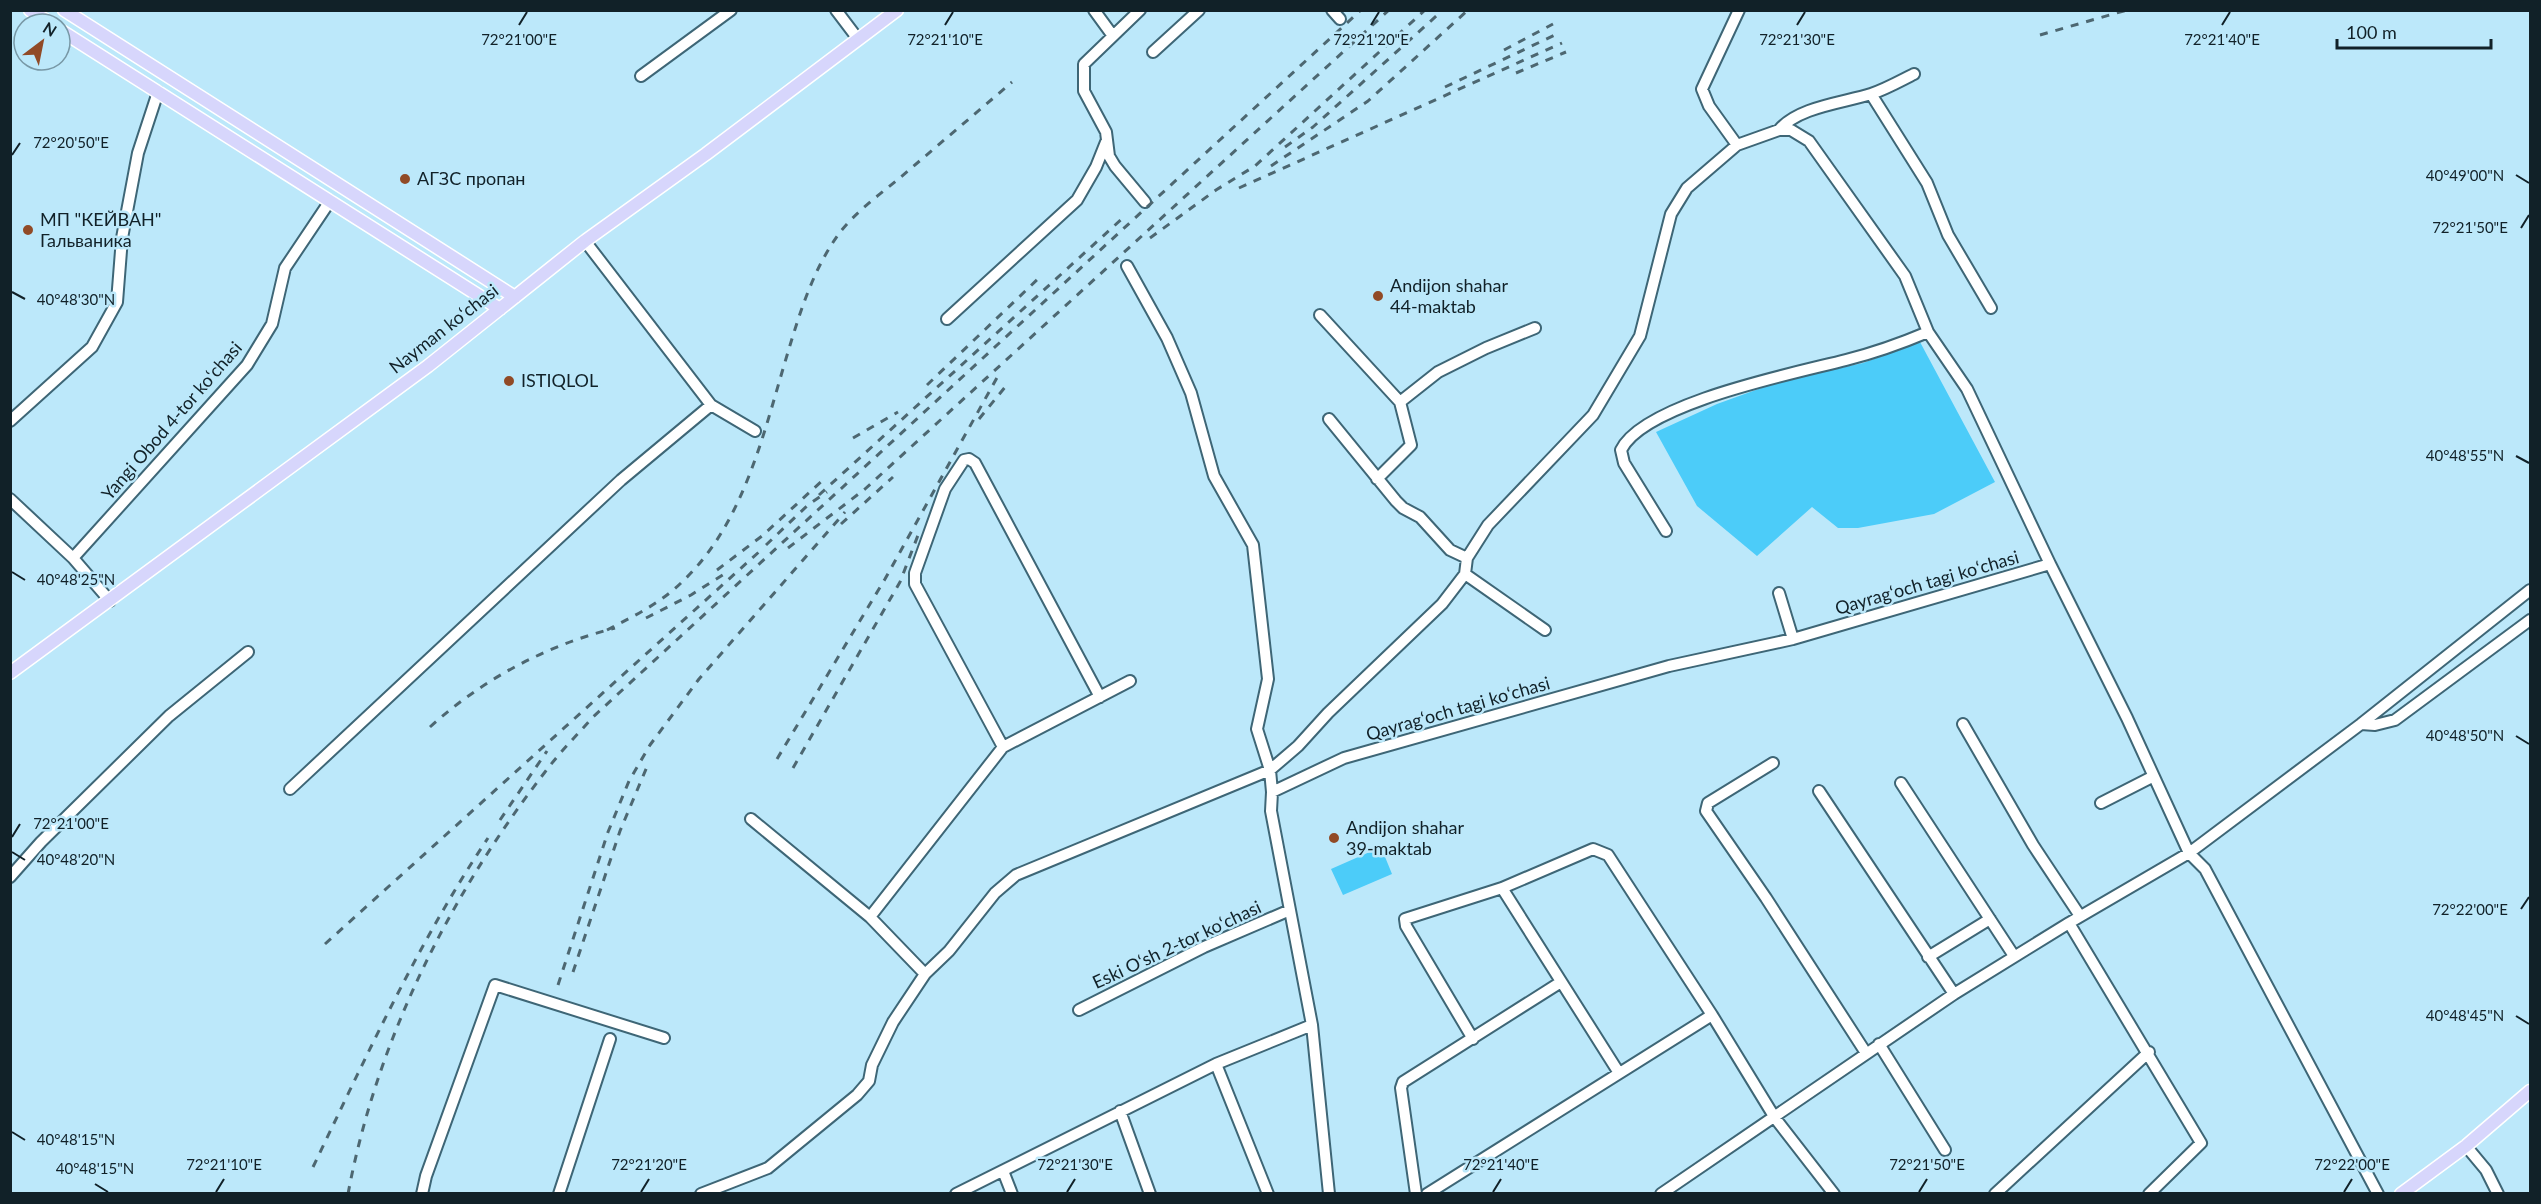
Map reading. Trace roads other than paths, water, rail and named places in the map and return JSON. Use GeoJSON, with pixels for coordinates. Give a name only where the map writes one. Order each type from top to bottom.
{"type":"FeatureCollection","features":[{"type":"Feature","properties":{"kind":"main road"},"geometry":{"type":"LineString","coordinates":[[64,10],[515,297]]}},
{"type":"Feature","properties":{"kind":"main road","name":"Nayman koʻchasi"},"geometry":{"type":"LineString","coordinates":[[10,673],[428,366],[585,241],[706,154],[897,10]]}},
{"type":"Feature","properties":{"kind":"main road"},"geometry":{"type":"LineString","coordinates":[[72,38],[500,309]]}},
{"type":"Feature","properties":{"kind":"main road"},"geometry":{"type":"LineString","coordinates":[[2401,1194],[2466,1146],[2530,1091]]}},
{"type":"Feature","properties":{"kind":"street"},"geometry":{"type":"LineString","coordinates":[[641,76],[731,10]]}},
{"type":"Feature","properties":{"kind":"street"},"geometry":{"type":"LineString","coordinates":[[836,10],[858,39]]}},
{"type":"Feature","properties":{"kind":"street"},"geometry":{"type":"LineString","coordinates":[[1094,10],[1113,36]]}},
{"type":"Feature","properties":{"kind":"street"},"geometry":{"type":"LineString","coordinates":[[1140,10],[1084,64],[1084,91],[1106,132],[1106,142],[1114,166],[1145,202]]}},
{"type":"Feature","properties":{"kind":"street"},"geometry":{"type":"LineString","coordinates":[[1153,52],[1199,10]]}},
{"type":"Feature","properties":{"kind":"street"},"geometry":{"type":"LineString","coordinates":[[1737,145],[1709,106],[1702,89],[1739,10]]}},
{"type":"Feature","properties":{"kind":"street"},"geometry":{"type":"LineString","coordinates":[[701,1194],[768,1168],[857,1095],[869,1081],[872,1065],[893,1022],[925,974],[949,951],[995,893],[1016,875],[1270,770],[1298,746],[1328,713],[1426,620],[1465,574],[1467,558],[1488,525],[1593,415],[1640,336],[1671,214],[1688,188],[1737,145],[1779,130],[1800,113],[1871,94],[1914,74]]}},
{"type":"Feature","properties":{"kind":"street"},"geometry":{"type":"LineString","coordinates":[[10,421],[92,347],[117,302],[122,238],[138,153],[158,92]]}},
{"type":"Feature","properties":{"kind":"street"},"geometry":{"type":"LineString","coordinates":[[1871,94],[1927,183],[1948,235],[1991,308]]}},
{"type":"Feature","properties":{"kind":"street","name":"Qayragʻoch tagi koʻchasi"},"geometry":{"type":"LineString","coordinates":[[1272,792],[1344,758],[1669,666],[1792,639],[2050,564],[1968,389],[1928,332],[1905,276],[1809,141],[1791,130],[1779,130]]}},
{"type":"Feature","properties":{"kind":"street"},"geometry":{"type":"LineString","coordinates":[[947,319],[1077,200],[1096,167],[1106,142]]}},
{"type":"Feature","properties":{"kind":"street","name":"Yangi Obod 4-tor koʻchasi"},"geometry":{"type":"LineString","coordinates":[[73,558],[247,365],[272,324],[285,268],[330,201]]}},
{"type":"Feature","properties":{"kind":"street"},"geometry":{"type":"LineString","coordinates":[[585,241],[711,405],[755,431]]}},
{"type":"Feature","properties":{"kind":"street"},"geometry":{"type":"LineString","coordinates":[[1127,266],[1167,338],[1191,393],[1214,476],[1253,545],[1268,679],[1257,729],[1270,770],[1271,811],[1312,1025],[1329,1194]]}},
{"type":"Feature","properties":{"kind":"street"},"geometry":{"type":"LineString","coordinates":[[1320,315],[1400,402],[1411,444],[1377,479]]}},
{"type":"Feature","properties":{"kind":"street"},"geometry":{"type":"LineString","coordinates":[[1400,402],[1438,372],[1486,348],[1535,328]]}},
{"type":"Feature","properties":{"kind":"street"},"geometry":{"type":"LineString","coordinates":[[1666,531],[1623,463],[1622,450],[1631,435],[1682,406],[1780,376],[1848,360],[1928,332]]}},
{"type":"Feature","properties":{"kind":"street"},"geometry":{"type":"LineString","coordinates":[[290,789],[621,480],[711,405]]}},
{"type":"Feature","properties":{"kind":"street"},"geometry":{"type":"LineString","coordinates":[[1329,419],[1403,508],[1420,517],[1450,550],[1467,558]]}},
{"type":"Feature","properties":{"kind":"street"},"geometry":{"type":"LineString","coordinates":[[1003,747],[915,584],[915,573],[945,489],[964,460],[969,459],[975,463],[1100,697]]}},
{"type":"Feature","properties":{"kind":"street"},"geometry":{"type":"LineString","coordinates":[[10,499],[73,558],[110,601]]}},
{"type":"Feature","properties":{"kind":"street"},"geometry":{"type":"LineString","coordinates":[[2050,564],[2127,718],[2152,777],[2189,853],[2205,869],[2378,1194]]}},
{"type":"Feature","properties":{"kind":"street"},"geometry":{"type":"LineString","coordinates":[[1465,574],[1545,630]]}},
{"type":"Feature","properties":{"kind":"street"},"geometry":{"type":"LineString","coordinates":[[1661,1194],[1954,994],[2080,916],[2189,853],[2361,724],[2530,590]]}},
{"type":"Feature","properties":{"kind":"street"},"geometry":{"type":"LineString","coordinates":[[1779,593],[1792,639]]}},
{"type":"Feature","properties":{"kind":"street"},"geometry":{"type":"LineString","coordinates":[[2361,724],[2375,725],[2395,720],[2530,620]]}},
{"type":"Feature","properties":{"kind":"street"},"geometry":{"type":"LineString","coordinates":[[10,877],[41,842],[169,716],[248,652]]}},
{"type":"Feature","properties":{"kind":"street"},"geometry":{"type":"LineString","coordinates":[[870,917],[1003,747],[1130,681]]}},
{"type":"Feature","properties":{"kind":"street"},"geometry":{"type":"LineString","coordinates":[[1963,724],[2033,845],[2080,916]]}},
{"type":"Feature","properties":{"kind":"street"},"geometry":{"type":"LineString","coordinates":[[1773,763],[1708,803],[1706,811],[1766,898],[1866,1053]]}},
{"type":"Feature","properties":{"kind":"street"},"geometry":{"type":"LineString","coordinates":[[2101,803],[2152,777]]}},
{"type":"Feature","properties":{"kind":"street"},"geometry":{"type":"LineString","coordinates":[[1901,783],[2014,956]]}},
{"type":"Feature","properties":{"kind":"street"},"geometry":{"type":"LineString","coordinates":[[1820,791],[1954,994]]}},
{"type":"Feature","properties":{"kind":"street"},"geometry":{"type":"LineString","coordinates":[[751,819],[870,917],[925,974]]}},
{"type":"Feature","properties":{"kind":"street"},"geometry":{"type":"LineString","coordinates":[[1473,1039],[1406,926],[1405,919],[1502,888],[1593,849],[1603,851],[1608,855],[1712,1015],[1775,1118],[1834,1194]]}},
{"type":"Feature","properties":{"kind":"street"},"geometry":{"type":"LineString","coordinates":[[1502,888],[1619,1072]]}},
{"type":"Feature","properties":{"kind":"street","name":"Eski Oʻsh 2-tor koʻchasi"},"geometry":{"type":"LineString","coordinates":[[1079,1010],[1204,947],[1290,910]]}},
{"type":"Feature","properties":{"kind":"street"},"geometry":{"type":"LineString","coordinates":[[1928,957],[1990,919]]}},
{"type":"Feature","properties":{"kind":"street"},"geometry":{"type":"LineString","coordinates":[[2069,923],[2149,1052],[2201,1143],[2149,1194]]}},
{"type":"Feature","properties":{"kind":"street"},"geometry":{"type":"LineString","coordinates":[[1416,1194],[1401,1088],[1403,1082],[1561,982]]}},
{"type":"Feature","properties":{"kind":"street"},"geometry":{"type":"LineString","coordinates":[[422,1194],[495,985],[664,1038]]}},
{"type":"Feature","properties":{"kind":"street"},"geometry":{"type":"LineString","coordinates":[[1427,1194],[1712,1015]]}},
{"type":"Feature","properties":{"kind":"street"},"geometry":{"type":"LineString","coordinates":[[956,1194],[1216,1064],[1312,1025]]}},
{"type":"Feature","properties":{"kind":"street"},"geometry":{"type":"LineString","coordinates":[[559,1194],[610,1039]]}},
{"type":"Feature","properties":{"kind":"street"},"geometry":{"type":"LineString","coordinates":[[1879,1044],[1945,1150]]}},
{"type":"Feature","properties":{"kind":"street"},"geometry":{"type":"LineString","coordinates":[[1995,1194],[2149,1052]]}},
{"type":"Feature","properties":{"kind":"street"},"geometry":{"type":"LineString","coordinates":[[1216,1064],[1268,1194]]}},
{"type":"Feature","properties":{"kind":"street"},"geometry":{"type":"LineString","coordinates":[[1120,1111],[1150,1194]]}},
{"type":"Feature","properties":{"kind":"street"},"geometry":{"type":"LineString","coordinates":[[2466,1146],[2486,1170],[2498,1194]]}},
{"type":"Feature","properties":{"kind":"street"},"geometry":{"type":"LineString","coordinates":[[1003,1172],[1012,1194]]}},
{"type":"Feature","properties":{"kind":"railway"},"geometry":{"type":"LineString","coordinates":[[348,1194],[361,1136],[378,1080],[398,1025],[422,971],[478,868],[510,819],[545,772],[593,717],[1361,10]]}},
{"type":"Feature","properties":{"kind":"railway"},"geometry":{"type":"LineString","coordinates":[[788,548],[865,489],[1389,10]]}},
{"type":"Feature","properties":{"kind":"railway"},"geometry":{"type":"LineString","coordinates":[[1150,238],[1216,190],[1255,166],[1425,10]]}},
{"type":"Feature","properties":{"kind":"railway"},"geometry":{"type":"LineString","coordinates":[[1285,147],[1313,127],[1443,10]]}},
{"type":"Feature","properties":{"kind":"railway"},"geometry":{"type":"LineString","coordinates":[[1271,166],[1368,101],[1468,10]]}},
{"type":"Feature","properties":{"kind":"railway"},"geometry":{"type":"LineString","coordinates":[[2040,35],[2127,10]]}},
{"type":"Feature","properties":{"kind":"railway"},"geometry":{"type":"LineString","coordinates":[[1504,50],[1553,24]]}},
{"type":"Feature","properties":{"kind":"railway"},"geometry":{"type":"LineString","coordinates":[[1445,87],[1557,34]]}},
{"type":"Feature","properties":{"kind":"railway"},"geometry":{"type":"LineString","coordinates":[[1239,188],[1562,43]]}},
{"type":"Feature","properties":{"kind":"railway"},"geometry":{"type":"LineString","coordinates":[[1516,73],[1566,52]]}},
{"type":"Feature","properties":{"kind":"railway"},"geometry":{"type":"LineString","coordinates":[[607,630],[647,608],[675,589],[704,557],[722,531],[737,503],[761,444],[808,292],[821,262],[838,235],[867,204],[1012,82]]}},
{"type":"Feature","properties":{"kind":"railway"},"geometry":{"type":"LineString","coordinates":[[819,495],[1125,216]]}},
{"type":"Feature","properties":{"kind":"railway"},"geometry":{"type":"LineString","coordinates":[[927,385],[1041,276]]}},
{"type":"Feature","properties":{"kind":"railway"},"geometry":{"type":"LineString","coordinates":[[777,759],[885,579],[999,374]]}},
{"type":"Feature","properties":{"kind":"railway"},"geometry":{"type":"LineString","coordinates":[[979,419],[1006,386]]}},
{"type":"Feature","properties":{"kind":"railway"},"geometry":{"type":"LineString","coordinates":[[853,438],[898,412]]}},
{"type":"Feature","properties":{"kind":"railway"},"geometry":{"type":"LineString","coordinates":[[841,524],[893,477]]}},
{"type":"Feature","properties":{"kind":"railway"},"geometry":{"type":"LineString","coordinates":[[717,570],[762,536],[824,479]]}},
{"type":"Feature","properties":{"kind":"railway"},"geometry":{"type":"LineString","coordinates":[[766,545],[808,505],[827,492]]}},
{"type":"Feature","properties":{"kind":"railway"},"geometry":{"type":"LineString","coordinates":[[558,985],[608,832],[629,781],[650,745],[699,679],[845,512]]}},
{"type":"Feature","properties":{"kind":"railway"},"geometry":{"type":"LineString","coordinates":[[793,768],[900,582],[920,530]]}},
{"type":"Feature","properties":{"kind":"railway"},"geometry":{"type":"LineString","coordinates":[[325,944],[760,551]]}},
{"type":"Feature","properties":{"kind":"railway"},"geometry":{"type":"LineString","coordinates":[[646,618],[691,595],[729,571]]}},
{"type":"Feature","properties":{"kind":"railway"},"geometry":{"type":"LineString","coordinates":[[430,727],[471,694],[516,666],[564,644],[615,628]]}},
{"type":"Feature","properties":{"kind":"railway"},"geometry":{"type":"LineString","coordinates":[[500,820],[547,751]]}},
{"type":"Feature","properties":{"kind":"railway"},"geometry":{"type":"LineString","coordinates":[[573,972],[620,831],[649,762]]}},
{"type":"Feature","properties":{"kind":"railway"},"geometry":{"type":"LineString","coordinates":[[313,1167],[417,958],[439,917],[488,838]]}},
{"type":"Feature","properties":{"kind":"place","name":"АГЗС пропан"},"geometry":{"type":"Point","coordinates":[405,179]}},
{"type":"Feature","properties":{"kind":"place","name":"МП \"КЕЙВАН\" Гальваника"},"geometry":{"type":"Point","coordinates":[28,230]}},
{"type":"Feature","properties":{"kind":"place","name":"Andijon shahar 44-maktab"},"geometry":{"type":"Point","coordinates":[1378,296]}},
{"type":"Feature","properties":{"kind":"place","name":"ISTIQLOL"},"geometry":{"type":"Point","coordinates":[509,381]}},
{"type":"Feature","properties":{"kind":"place","name":"Andijon shahar 39-maktab"},"geometry":{"type":"Point","coordinates":[1334,838]}}]}
